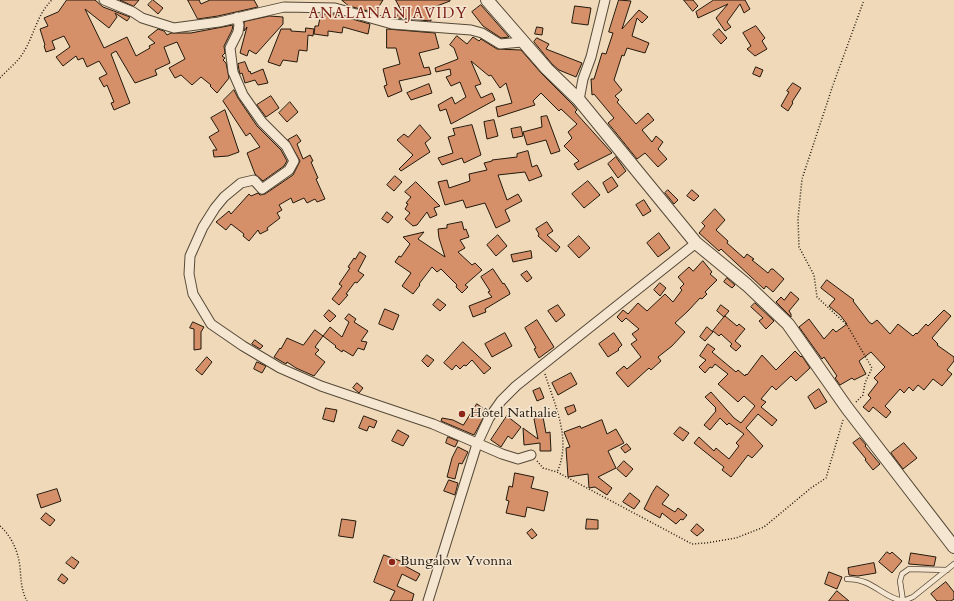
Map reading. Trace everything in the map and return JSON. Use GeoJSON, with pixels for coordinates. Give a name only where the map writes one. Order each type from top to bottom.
{"type":"FeatureCollection","features":[{"type":"Feature","properties":{"kind":"street"},"geometry":{"type":"LineString","coordinates":[[104,0],[142,18],[174,28],[219,22],[284,7],[335,8],[392,24],[471,30],[482,33],[500,44],[522,42]]}},
{"type":"Feature","properties":{"kind":"street"},"geometry":{"type":"LineString","coordinates":[[487,0],[522,42],[579,100],[696,243],[747,285],[788,324],[847,408],[954,547]]}},
{"type":"Feature","properties":{"kind":"street"},"geometry":{"type":"LineString","coordinates":[[579,100],[582,80],[591,57],[605,0]]}},
{"type":"Feature","properties":{"kind":"street"},"geometry":{"type":"LineString","coordinates":[[237,17],[239,25],[238,32],[230,48],[233,72],[243,95],[262,122],[286,146],[294,161],[289,170],[265,188],[262,189],[254,180],[241,183],[224,197],[203,227],[190,256],[189,274],[193,294],[211,324],[243,346],[280,368],[321,386],[433,424],[502,454],[518,459],[531,456]]}},
{"type":"Feature","properties":{"kind":"street"},"geometry":{"type":"LineString","coordinates":[[428,601],[478,444],[489,418],[501,401],[516,386],[696,243]]}},
{"type":"Feature","properties":{"kind":"lane"},"geometry":{"type":"LineString","coordinates":[[847,580],[858,579],[871,584],[896,600],[903,601],[913,597],[954,564]]}},
{"type":"Feature","properties":{"kind":"lane"},"geometry":{"type":"LineString","coordinates":[[903,601],[900,581],[902,574],[909,569],[947,570]]}},
{"type":"Feature","properties":{"kind":"path"},"geometry":{"type":"LineString","coordinates":[[0,78],[23,53],[41,14],[52,0]]}},
{"type":"Feature","properties":{"kind":"path"},"geometry":{"type":"LineString","coordinates":[[531,456],[543,468],[557,472],[692,544],[736,538],[764,527],[811,488],[826,478],[847,408],[863,395],[865,383],[872,368],[847,325],[818,297],[814,275],[799,247],[798,218],[802,179],[832,85],[864,0]]}},
{"type":"Feature","properties":{"kind":"path"},"geometry":{"type":"LineString","coordinates":[[542,366],[562,424],[564,446],[562,462],[557,472]]}},
{"type":"Feature","properties":{"kind":"path"},"geometry":{"type":"LineString","coordinates":[[0,526],[15,546],[20,568],[21,584],[27,601]]}},
{"type":"Feature","properties":{"kind":"building"},"geometry":{"type":"Polygon","coordinates":[[[67,0],[95,0],[103,7],[130,17],[127,21],[115,13],[117,17],[109,28],[85,9],[104,48],[127,37],[136,56],[150,48],[149,46],[155,43],[148,37],[158,29],[164,31],[167,35],[171,33],[191,33],[233,25],[224,46],[225,53],[222,56],[225,58],[223,60],[226,63],[229,78],[217,93],[210,86],[211,85],[201,77],[192,85],[181,75],[175,78],[169,68],[185,59],[177,42],[164,47],[170,63],[155,70],[157,75],[135,83],[116,51],[111,54],[130,103],[114,110],[111,103],[114,102],[107,85],[104,87],[99,78],[107,74],[99,61],[87,67],[83,58],[78,60],[76,56],[63,66],[56,57],[70,47],[64,36],[52,41],[55,49],[46,52],[40,29],[48,26],[44,18],[58,12],[67,0]]]}},
{"type":"Feature","properties":{"kind":"building"},"geometry":{"type":"Polygon","coordinates":[[[120,0],[139,0],[134,6],[120,0]]]}},
{"type":"Feature","properties":{"kind":"building"},"geometry":{"type":"Polygon","coordinates":[[[153,0],[163,8],[158,14],[148,5],[153,0]]]}},
{"type":"Feature","properties":{"kind":"building"},"geometry":{"type":"Polygon","coordinates":[[[188,0],[199,0],[201,4],[210,0],[254,0],[258,7],[198,19],[188,0]]]}},
{"type":"Feature","properties":{"kind":"building"},"geometry":{"type":"Polygon","coordinates":[[[342,0],[383,0],[375,13],[349,6],[342,0]]]}},
{"type":"Feature","properties":{"kind":"building"},"geometry":{"type":"Polygon","coordinates":[[[396,0],[450,1],[429,9],[431,21],[398,18],[396,13],[401,11],[396,0]]]}},
{"type":"Feature","properties":{"kind":"building"},"geometry":{"type":"Polygon","coordinates":[[[619,0],[631,1],[622,29],[639,10],[648,17],[642,23],[637,18],[632,36],[649,43],[645,53],[627,48],[624,56],[622,55],[614,80],[622,90],[615,96],[619,100],[617,102],[636,124],[648,113],[654,120],[642,130],[652,142],[656,136],[663,142],[658,149],[667,159],[658,167],[645,153],[637,159],[608,123],[614,118],[594,94],[592,95],[591,79],[594,79],[602,53],[606,54],[613,33],[609,32],[619,0]]]}},
{"type":"Feature","properties":{"kind":"building"},"geometry":{"type":"Polygon","coordinates":[[[684,0],[693,0],[698,6],[693,11],[684,0]]]}},
{"type":"Feature","properties":{"kind":"building"},"geometry":{"type":"Polygon","coordinates":[[[714,0],[745,0],[750,9],[744,13],[740,4],[727,22],[731,27],[725,31],[716,18],[728,4],[698,18],[696,12],[714,0]]]}},
{"type":"Feature","properties":{"kind":"building"},"geometry":{"type":"Polygon","coordinates":[[[481,5],[509,37],[501,38],[483,26],[472,12],[481,5]]]}},
{"type":"Feature","properties":{"kind":"building"},"geometry":{"type":"Polygon","coordinates":[[[575,6],[591,8],[588,25],[572,23],[575,6]]]}},
{"type":"Feature","properties":{"kind":"building"},"geometry":{"type":"Polygon","coordinates":[[[321,14],[334,14],[370,24],[368,34],[343,27],[342,33],[328,31],[328,36],[314,34],[315,26],[318,26],[321,14]]]}},
{"type":"Feature","properties":{"kind":"building"},"geometry":{"type":"Polygon","coordinates":[[[270,16],[283,17],[283,24],[256,54],[249,50],[247,56],[240,53],[247,27],[244,31],[244,22],[270,16]]]}},
{"type":"Feature","properties":{"kind":"building"},"geometry":{"type":"Polygon","coordinates":[[[756,26],[765,38],[762,41],[767,49],[755,56],[747,49],[751,46],[743,33],[756,26]]]}},
{"type":"Feature","properties":{"kind":"building"},"geometry":{"type":"Polygon","coordinates":[[[537,27],[543,28],[542,35],[535,34],[537,27]]]}},
{"type":"Feature","properties":{"kind":"building"},"geometry":{"type":"Polygon","coordinates":[[[306,28],[314,29],[313,36],[308,35],[307,51],[299,50],[297,62],[283,60],[280,66],[268,62],[281,29],[291,29],[291,31],[305,32],[306,28]]]}},
{"type":"Feature","properties":{"kind":"building"},"geometry":{"type":"Polygon","coordinates":[[[387,29],[435,33],[439,48],[419,53],[424,68],[429,67],[431,74],[399,81],[402,91],[388,97],[384,86],[387,85],[383,69],[400,64],[396,48],[387,48],[387,29]]]}},
{"type":"Feature","properties":{"kind":"building"},"geometry":{"type":"Polygon","coordinates":[[[719,29],[727,38],[721,44],[713,35],[719,29]]]}},
{"type":"Feature","properties":{"kind":"building"},"geometry":{"type":"Polygon","coordinates":[[[457,36],[467,44],[473,37],[479,41],[481,39],[497,49],[521,50],[542,74],[573,105],[577,110],[575,112],[612,153],[578,170],[574,164],[579,161],[564,146],[572,138],[568,132],[577,124],[561,109],[559,111],[541,93],[533,101],[535,105],[498,117],[496,107],[512,103],[506,83],[500,88],[491,75],[489,76],[471,61],[481,84],[475,86],[481,98],[492,93],[495,100],[451,124],[446,109],[440,111],[438,105],[452,97],[455,104],[466,97],[460,82],[451,86],[446,77],[451,75],[450,69],[436,72],[435,68],[458,59],[454,48],[450,45],[457,36]]]}},
{"type":"Feature","properties":{"kind":"building"},"geometry":{"type":"Polygon","coordinates":[[[537,38],[549,44],[546,49],[582,63],[576,77],[559,70],[552,64],[534,42],[537,38]]]}},
{"type":"Feature","properties":{"kind":"building"},"geometry":{"type":"Polygon","coordinates":[[[245,62],[251,74],[263,69],[268,83],[258,85],[255,80],[245,83],[242,73],[240,74],[238,64],[245,62]]]}},
{"type":"Feature","properties":{"kind":"building"},"geometry":{"type":"Polygon","coordinates":[[[756,67],[763,70],[760,77],[753,74],[756,67]]]}},
{"type":"Feature","properties":{"kind":"building"},"geometry":{"type":"Polygon","coordinates":[[[793,83],[801,88],[788,111],[781,106],[789,92],[787,91],[793,83]]]}},
{"type":"Feature","properties":{"kind":"building"},"geometry":{"type":"Polygon","coordinates":[[[429,84],[432,93],[411,100],[407,93],[429,84]]]}},
{"type":"Feature","properties":{"kind":"building"},"geometry":{"type":"Polygon","coordinates":[[[234,90],[257,126],[281,150],[287,161],[284,166],[263,181],[255,174],[247,153],[260,147],[250,133],[246,136],[223,101],[234,90]]]}},
{"type":"Feature","properties":{"kind":"building"},"geometry":{"type":"Polygon","coordinates":[[[271,96],[279,108],[266,117],[257,105],[271,96]]]}},
{"type":"Feature","properties":{"kind":"building"},"geometry":{"type":"Polygon","coordinates":[[[290,102],[298,112],[287,122],[279,113],[290,102]]]}},
{"type":"Feature","properties":{"kind":"building"},"geometry":{"type":"Polygon","coordinates":[[[225,110],[239,152],[228,156],[214,157],[213,150],[217,150],[209,137],[219,131],[211,118],[225,110]]]}},
{"type":"Feature","properties":{"kind":"building"},"geometry":{"type":"Polygon","coordinates":[[[547,116],[560,151],[551,154],[546,140],[527,145],[523,132],[542,127],[541,117],[547,116]]]}},
{"type":"Feature","properties":{"kind":"building"},"geometry":{"type":"Polygon","coordinates":[[[494,120],[498,136],[487,139],[484,122],[494,120]]]}},
{"type":"Feature","properties":{"kind":"building"},"geometry":{"type":"Polygon","coordinates":[[[420,125],[431,138],[425,143],[430,152],[401,171],[399,169],[413,155],[397,140],[404,134],[408,137],[420,125]]]}},
{"type":"Feature","properties":{"kind":"building"},"geometry":{"type":"Polygon","coordinates":[[[472,125],[481,155],[464,163],[462,158],[442,165],[438,158],[453,153],[448,137],[455,135],[453,129],[472,125]]]}},
{"type":"Feature","properties":{"kind":"building"},"geometry":{"type":"Polygon","coordinates":[[[521,127],[523,136],[513,138],[511,129],[521,127]]]}},
{"type":"Feature","properties":{"kind":"building"},"geometry":{"type":"Polygon","coordinates":[[[297,135],[301,141],[297,144],[303,159],[310,155],[313,161],[311,162],[318,178],[316,179],[325,199],[317,202],[315,199],[307,203],[304,198],[293,203],[291,198],[279,205],[282,210],[277,213],[280,218],[267,228],[268,230],[260,234],[258,230],[249,241],[243,236],[244,234],[231,224],[226,230],[216,222],[229,211],[231,214],[249,194],[251,196],[258,193],[260,195],[265,194],[293,175],[300,161],[288,140],[297,135]]]}},
{"type":"Feature","properties":{"kind":"building"},"geometry":{"type":"Polygon","coordinates":[[[528,151],[532,167],[537,165],[542,176],[529,181],[525,172],[498,175],[507,200],[518,194],[522,201],[505,210],[510,221],[496,228],[485,203],[466,208],[463,200],[445,205],[438,182],[447,180],[449,188],[470,181],[469,174],[487,170],[484,163],[492,160],[517,157],[517,154],[528,151]]]}},
{"type":"Feature","properties":{"kind":"building"},"geometry":{"type":"Polygon","coordinates":[[[616,157],[626,171],[618,178],[608,164],[616,157]]]}},
{"type":"Feature","properties":{"kind":"building"},"geometry":{"type":"Polygon","coordinates":[[[395,176],[402,182],[394,191],[387,185],[395,176]]]}},
{"type":"Feature","properties":{"kind":"building"},"geometry":{"type":"Polygon","coordinates":[[[612,177],[618,186],[608,193],[603,183],[612,177]]]}},
{"type":"Feature","properties":{"kind":"building"},"geometry":{"type":"Polygon","coordinates":[[[588,181],[600,195],[584,208],[572,194],[588,181]]]}},
{"type":"Feature","properties":{"kind":"building"},"geometry":{"type":"Polygon","coordinates":[[[416,182],[440,206],[434,208],[437,215],[430,218],[427,212],[417,225],[413,226],[405,219],[410,213],[405,209],[408,204],[406,203],[411,197],[405,192],[416,182]]]}},
{"type":"Feature","properties":{"kind":"building"},"geometry":{"type":"Polygon","coordinates":[[[668,190],[678,200],[674,204],[665,193],[668,190]]]}},
{"type":"Feature","properties":{"kind":"building"},"geometry":{"type":"Polygon","coordinates":[[[692,190],[699,196],[694,201],[687,196],[692,190]]]}},
{"type":"Feature","properties":{"kind":"building"},"geometry":{"type":"Polygon","coordinates":[[[644,200],[651,211],[643,216],[636,205],[644,200]]]}},
{"type":"Feature","properties":{"kind":"building"},"geometry":{"type":"Polygon","coordinates":[[[715,209],[725,220],[716,230],[728,241],[727,243],[744,258],[747,254],[768,273],[771,269],[773,269],[784,279],[773,292],[766,286],[764,289],[721,249],[719,251],[699,233],[705,226],[702,223],[715,209]]]}},
{"type":"Feature","properties":{"kind":"building"},"geometry":{"type":"Polygon","coordinates":[[[387,212],[393,217],[388,223],[382,219],[387,212]]]}},
{"type":"Feature","properties":{"kind":"building"},"geometry":{"type":"Polygon","coordinates":[[[462,222],[464,230],[466,229],[469,237],[460,240],[465,248],[458,252],[472,265],[475,263],[482,270],[465,285],[468,287],[462,293],[456,287],[457,285],[441,269],[437,272],[432,267],[413,294],[402,286],[411,273],[395,262],[399,256],[401,257],[410,244],[403,237],[424,232],[418,239],[445,257],[439,238],[438,229],[447,228],[447,225],[462,222]]]}},
{"type":"Feature","properties":{"kind":"building"},"geometry":{"type":"Polygon","coordinates":[[[547,222],[553,231],[547,235],[560,247],[556,252],[538,236],[539,234],[536,229],[547,222]]]}},
{"type":"Feature","properties":{"kind":"building"},"geometry":{"type":"Polygon","coordinates":[[[659,233],[670,248],[658,257],[647,243],[659,233]]]}},
{"type":"Feature","properties":{"kind":"building"},"geometry":{"type":"Polygon","coordinates":[[[498,235],[507,246],[496,256],[487,245],[498,235]]]}},
{"type":"Feature","properties":{"kind":"building"},"geometry":{"type":"Polygon","coordinates":[[[579,236],[590,248],[579,258],[568,246],[579,236]]]}},
{"type":"Feature","properties":{"kind":"building"},"geometry":{"type":"Polygon","coordinates":[[[531,251],[532,258],[513,262],[511,255],[531,251]]]}},
{"type":"Feature","properties":{"kind":"building"},"geometry":{"type":"Polygon","coordinates":[[[360,252],[366,256],[358,271],[364,275],[357,283],[355,282],[346,294],[348,295],[339,305],[332,299],[342,286],[339,284],[350,268],[348,267],[360,252]]]}},
{"type":"Feature","properties":{"kind":"building"},"geometry":{"type":"Polygon","coordinates":[[[703,261],[712,272],[710,274],[717,280],[705,292],[707,294],[702,299],[700,298],[675,323],[685,332],[672,346],[658,357],[661,361],[651,370],[649,368],[628,387],[616,373],[624,366],[627,369],[641,357],[631,344],[637,340],[632,334],[639,329],[626,318],[622,322],[617,317],[623,310],[628,314],[638,303],[647,311],[665,294],[673,302],[682,290],[680,288],[684,284],[678,277],[689,267],[693,271],[703,261]]]}},
{"type":"Feature","properties":{"kind":"building"},"geometry":{"type":"Polygon","coordinates":[[[493,269],[503,284],[504,283],[510,294],[485,309],[486,312],[473,317],[469,306],[492,297],[481,277],[493,269]]]}},
{"type":"Feature","properties":{"kind":"building"},"geometry":{"type":"Polygon","coordinates":[[[527,271],[532,278],[527,282],[521,275],[527,271]]]}},
{"type":"Feature","properties":{"kind":"building"},"geometry":{"type":"Polygon","coordinates":[[[727,278],[735,285],[732,288],[724,282],[727,278]]]}},
{"type":"Feature","properties":{"kind":"building"},"geometry":{"type":"Polygon","coordinates":[[[827,280],[854,300],[853,301],[869,322],[872,324],[877,320],[890,334],[898,324],[913,336],[916,333],[917,334],[926,324],[928,326],[944,310],[951,316],[932,338],[938,344],[937,345],[954,357],[954,361],[947,370],[952,374],[942,386],[933,379],[924,390],[918,385],[913,391],[909,387],[904,393],[900,389],[885,406],[891,412],[886,418],[873,407],[869,412],[863,407],[871,398],[868,395],[878,382],[874,378],[885,367],[871,352],[859,361],[866,374],[854,380],[852,378],[840,385],[835,378],[837,376],[824,357],[822,359],[799,327],[809,319],[824,339],[833,329],[836,332],[847,324],[840,315],[829,306],[835,299],[821,288],[827,280]]]}},
{"type":"Feature","properties":{"kind":"building"},"geometry":{"type":"Polygon","coordinates":[[[660,283],[666,288],[660,296],[654,290],[660,283]]]}},
{"type":"Feature","properties":{"kind":"building"},"geometry":{"type":"Polygon","coordinates":[[[791,292],[799,299],[789,311],[791,317],[776,302],[781,297],[784,300],[791,292]]]}},
{"type":"Feature","properties":{"kind":"building"},"geometry":{"type":"Polygon","coordinates":[[[438,299],[446,305],[440,311],[433,305],[438,299]]]}},
{"type":"Feature","properties":{"kind":"building"},"geometry":{"type":"Polygon","coordinates":[[[755,303],[774,321],[766,329],[759,321],[763,318],[751,307],[755,303]]]}},
{"type":"Feature","properties":{"kind":"building"},"geometry":{"type":"Polygon","coordinates":[[[558,305],[565,315],[556,322],[548,311],[558,305]]]}},
{"type":"Feature","properties":{"kind":"building"},"geometry":{"type":"Polygon","coordinates":[[[721,305],[729,311],[724,317],[717,311],[721,305]]]}},
{"type":"Feature","properties":{"kind":"building"},"geometry":{"type":"Polygon","coordinates":[[[385,309],[399,315],[393,330],[379,324],[385,309]]]}},
{"type":"Feature","properties":{"kind":"building"},"geometry":{"type":"Polygon","coordinates":[[[329,310],[336,316],[330,322],[324,316],[329,310]]]}},
{"type":"Feature","properties":{"kind":"building"},"geometry":{"type":"Polygon","coordinates":[[[349,314],[356,319],[354,322],[368,331],[361,341],[367,342],[364,350],[358,348],[353,356],[343,350],[342,352],[323,336],[330,327],[342,337],[349,322],[345,319],[349,314]]]}},
{"type":"Feature","properties":{"kind":"building"},"geometry":{"type":"Polygon","coordinates":[[[725,316],[737,326],[739,324],[745,329],[735,341],[741,346],[736,351],[730,346],[732,344],[721,334],[719,336],[713,331],[725,316]]]}},
{"type":"Feature","properties":{"kind":"building"},"geometry":{"type":"Polygon","coordinates":[[[537,320],[554,347],[539,358],[534,349],[536,348],[525,328],[537,320]]]}},
{"type":"Feature","properties":{"kind":"building"},"geometry":{"type":"Polygon","coordinates":[[[193,322],[204,327],[201,332],[201,349],[194,350],[194,329],[190,328],[193,322]]]}},
{"type":"Feature","properties":{"kind":"building"},"geometry":{"type":"Polygon","coordinates":[[[707,327],[713,332],[705,341],[700,337],[707,327]]]}},
{"type":"Feature","properties":{"kind":"building"},"geometry":{"type":"Polygon","coordinates":[[[315,330],[323,336],[315,347],[319,350],[315,354],[325,362],[314,376],[274,357],[280,348],[281,349],[287,338],[303,345],[315,330]]]}},
{"type":"Feature","properties":{"kind":"building"},"geometry":{"type":"Polygon","coordinates":[[[505,333],[512,346],[492,357],[485,344],[505,333]]]}},
{"type":"Feature","properties":{"kind":"building"},"geometry":{"type":"Polygon","coordinates":[[[614,333],[622,345],[618,349],[619,350],[608,357],[599,344],[614,333]]]}},
{"type":"Feature","properties":{"kind":"building"},"geometry":{"type":"Polygon","coordinates":[[[255,340],[263,346],[260,349],[252,344],[255,340]]]}},
{"type":"Feature","properties":{"kind":"building"},"geometry":{"type":"Polygon","coordinates":[[[463,342],[491,368],[484,374],[472,360],[460,369],[456,365],[452,370],[444,363],[463,342]]]}},
{"type":"Feature","properties":{"kind":"building"},"geometry":{"type":"Polygon","coordinates":[[[708,344],[715,349],[712,352],[736,372],[738,370],[745,376],[762,355],[776,370],[795,351],[801,357],[802,356],[810,368],[796,381],[791,376],[776,390],[772,386],[761,399],[766,402],[761,407],[777,420],[772,426],[758,414],[746,428],[763,446],[752,458],[748,455],[731,477],[722,470],[724,467],[694,443],[699,437],[714,451],[716,448],[729,459],[739,446],[736,443],[744,434],[729,423],[727,425],[720,418],[710,430],[704,425],[716,411],[716,408],[705,397],[711,392],[734,418],[741,423],[755,406],[744,396],[738,402],[718,384],[728,374],[715,364],[705,373],[699,367],[706,360],[700,356],[708,344]]]}},
{"type":"Feature","properties":{"kind":"building"},"geometry":{"type":"Polygon","coordinates":[[[427,355],[434,360],[428,367],[422,361],[427,355]]]}},
{"type":"Feature","properties":{"kind":"building"},"geometry":{"type":"Polygon","coordinates":[[[207,357],[212,362],[202,375],[196,370],[207,357]]]}},
{"type":"Feature","properties":{"kind":"building"},"geometry":{"type":"Polygon","coordinates":[[[257,362],[266,366],[262,373],[254,369],[257,362]]]}},
{"type":"Feature","properties":{"kind":"building"},"geometry":{"type":"Polygon","coordinates":[[[571,373],[577,384],[558,395],[552,383],[571,373]]]}},
{"type":"Feature","properties":{"kind":"building"},"geometry":{"type":"Polygon","coordinates":[[[357,383],[363,388],[359,393],[353,388],[357,383]]]}},
{"type":"Feature","properties":{"kind":"building"},"geometry":{"type":"Polygon","coordinates":[[[540,388],[544,398],[537,401],[533,391],[540,388]]]}},
{"type":"Feature","properties":{"kind":"building"},"geometry":{"type":"Polygon","coordinates":[[[819,389],[827,402],[815,409],[808,397],[819,389]]]}},
{"type":"Feature","properties":{"kind":"building"},"geometry":{"type":"Polygon","coordinates":[[[477,404],[487,411],[474,435],[441,421],[442,418],[453,420],[463,425],[477,404]]]}},
{"type":"Feature","properties":{"kind":"building"},"geometry":{"type":"Polygon","coordinates":[[[574,405],[576,411],[568,415],[565,408],[574,405]]]}},
{"type":"Feature","properties":{"kind":"building"},"geometry":{"type":"Polygon","coordinates":[[[326,408],[337,410],[334,422],[323,419],[326,408]]]}},
{"type":"Feature","properties":{"kind":"building"},"geometry":{"type":"Polygon","coordinates":[[[364,416],[377,421],[374,428],[369,426],[367,431],[359,428],[364,416]]]}},
{"type":"Feature","properties":{"kind":"building"},"geometry":{"type":"Polygon","coordinates":[[[507,416],[521,427],[512,439],[508,436],[501,447],[491,440],[507,416]]]}},
{"type":"Feature","properties":{"kind":"building"},"geometry":{"type":"Polygon","coordinates":[[[543,417],[546,433],[550,432],[551,451],[540,451],[540,443],[524,445],[523,428],[538,439],[534,419],[543,417]]]}},
{"type":"Feature","properties":{"kind":"building"},"geometry":{"type":"Polygon","coordinates":[[[602,420],[607,434],[616,429],[624,443],[608,451],[616,468],[598,477],[612,488],[607,495],[595,487],[589,488],[588,474],[568,477],[566,448],[570,447],[564,432],[580,426],[581,428],[602,420]]]}},
{"type":"Feature","properties":{"kind":"building"},"geometry":{"type":"Polygon","coordinates":[[[680,427],[689,433],[683,441],[674,434],[680,427]]]}},
{"type":"Feature","properties":{"kind":"building"},"geometry":{"type":"Polygon","coordinates":[[[398,430],[409,436],[403,446],[392,441],[398,430]]]}},
{"type":"Feature","properties":{"kind":"building"},"geometry":{"type":"Polygon","coordinates":[[[448,437],[458,441],[455,447],[446,443],[448,437]]]}},
{"type":"Feature","properties":{"kind":"building"},"geometry":{"type":"Polygon","coordinates":[[[860,438],[880,464],[873,470],[853,443],[860,438]]]}},
{"type":"Feature","properties":{"kind":"building"},"geometry":{"type":"Polygon","coordinates":[[[904,443],[917,458],[903,469],[891,453],[904,443]]]}},
{"type":"Feature","properties":{"kind":"building"},"geometry":{"type":"Polygon","coordinates":[[[627,444],[631,449],[625,453],[621,448],[627,444]]]}},
{"type":"Feature","properties":{"kind":"building"},"geometry":{"type":"Polygon","coordinates":[[[458,447],[468,452],[462,464],[459,463],[455,479],[447,477],[452,458],[458,447]]]}},
{"type":"Feature","properties":{"kind":"building"},"geometry":{"type":"Polygon","coordinates":[[[624,461],[633,469],[626,477],[617,469],[624,461]]]}},
{"type":"Feature","properties":{"kind":"building"},"geometry":{"type":"Polygon","coordinates":[[[515,473],[534,477],[531,488],[548,492],[544,511],[527,507],[525,517],[506,513],[509,501],[506,500],[509,486],[512,487],[515,473]]]}},
{"type":"Feature","properties":{"kind":"building"},"geometry":{"type":"Polygon","coordinates":[[[449,480],[458,483],[455,495],[444,491],[449,480]]]}},
{"type":"Feature","properties":{"kind":"building"},"geometry":{"type":"Polygon","coordinates":[[[657,486],[669,495],[662,504],[675,512],[678,508],[687,515],[683,520],[681,519],[676,524],[662,513],[660,518],[644,509],[657,486]]]}},
{"type":"Feature","properties":{"kind":"building"},"geometry":{"type":"Polygon","coordinates":[[[57,489],[61,501],[41,508],[37,495],[57,489]]]}},
{"type":"Feature","properties":{"kind":"building"},"geometry":{"type":"Polygon","coordinates":[[[630,493],[640,501],[634,509],[623,502],[630,493]]]}},
{"type":"Feature","properties":{"kind":"building"},"geometry":{"type":"Polygon","coordinates":[[[46,513],[55,520],[50,526],[41,519],[46,513]]]}},
{"type":"Feature","properties":{"kind":"building"},"geometry":{"type":"Polygon","coordinates":[[[342,519],[356,521],[353,538],[339,536],[342,519]]]}},
{"type":"Feature","properties":{"kind":"building"},"geometry":{"type":"Polygon","coordinates":[[[587,519],[598,520],[598,529],[586,529],[587,519]]]}},
{"type":"Feature","properties":{"kind":"building"},"geometry":{"type":"Polygon","coordinates":[[[697,524],[704,530],[697,536],[691,531],[697,524]]]}},
{"type":"Feature","properties":{"kind":"building"},"geometry":{"type":"Polygon","coordinates":[[[532,529],[537,535],[532,539],[527,533],[532,529]]]}},
{"type":"Feature","properties":{"kind":"building"},"geometry":{"type":"Polygon","coordinates":[[[887,552],[890,554],[892,552],[902,561],[892,573],[879,562],[887,552]]]}},
{"type":"Feature","properties":{"kind":"building"},"geometry":{"type":"Polygon","coordinates":[[[911,553],[936,557],[934,566],[909,564],[911,553]]]}},
{"type":"Feature","properties":{"kind":"building"},"geometry":{"type":"Polygon","coordinates":[[[384,555],[406,563],[405,566],[420,574],[416,581],[402,574],[397,586],[414,594],[412,601],[390,601],[395,591],[374,582],[384,555]]]}},
{"type":"Feature","properties":{"kind":"building"},"geometry":{"type":"Polygon","coordinates":[[[72,557],[79,562],[74,569],[66,563],[72,557]]]}},
{"type":"Feature","properties":{"kind":"building"},"geometry":{"type":"Polygon","coordinates":[[[874,563],[876,573],[858,576],[849,575],[848,568],[874,563]]]}},
{"type":"Feature","properties":{"kind":"building"},"geometry":{"type":"Polygon","coordinates":[[[829,572],[842,577],[837,589],[825,584],[829,572]]]}},
{"type":"Feature","properties":{"kind":"building"},"geometry":{"type":"Polygon","coordinates":[[[62,574],[68,579],[64,584],[58,580],[62,574]]]}},
{"type":"Feature","properties":{"kind":"building"},"geometry":{"type":"Polygon","coordinates":[[[946,582],[954,592],[954,599],[951,601],[937,601],[931,594],[946,582]]]}},
{"type":"Feature","properties":{"kind":"building"},"geometry":{"type":"Polygon","coordinates":[[[837,591],[849,601],[829,601],[837,591]]]}},
{"type":"Feature","properties":{"kind":"place","name":"Hôtel Nathalie"},"geometry":{"type":"Point","coordinates":[462,414]}},
{"type":"Feature","properties":{"kind":"place","name":"Bungalow Yvonna"},"geometry":{"type":"Point","coordinates":[392,562]}},
{"type":"Feature","properties":{"kind":"district","name":"ANALANANJAVIDY"},"geometry":{"type":"Point","coordinates":[388,15]}}]}
